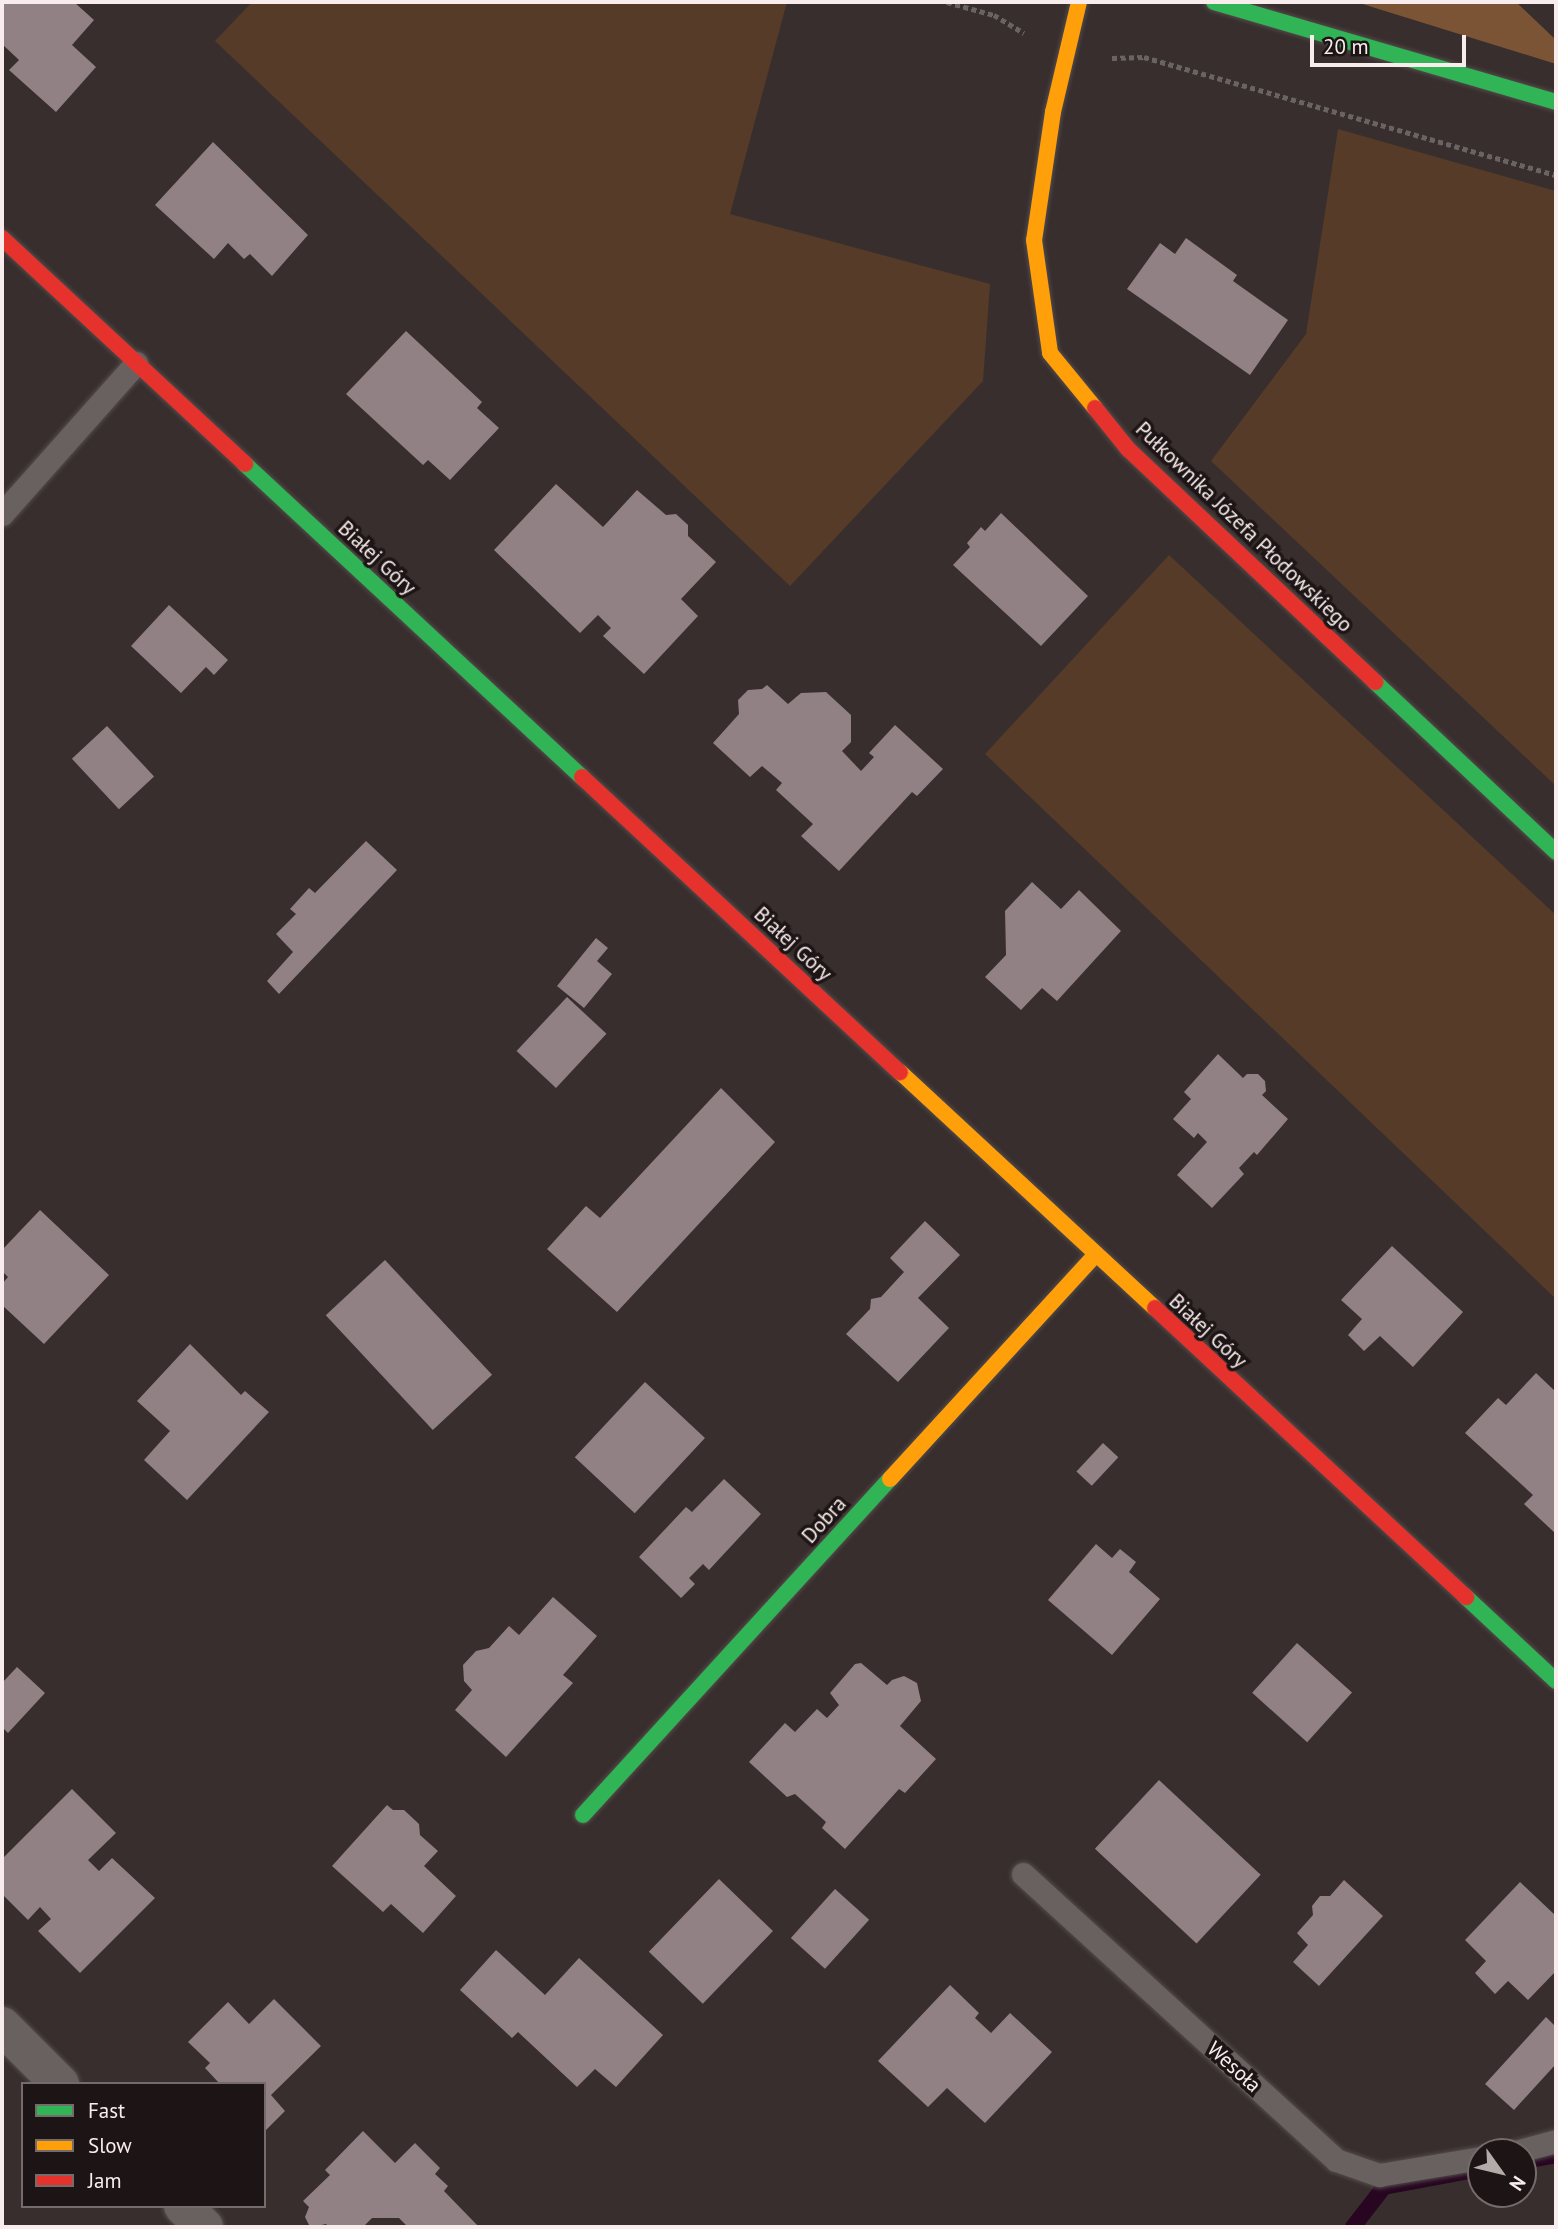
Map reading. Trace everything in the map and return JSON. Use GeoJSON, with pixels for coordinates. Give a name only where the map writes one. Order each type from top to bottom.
{"type":"FeatureCollection","features":[{"type":"Feature","properties":{"kind":"street","name":"Pułkownika Józefa Płodowskiego"},"geometry":{"type":"LineString","coordinates":[[1079,2],[1053,111],[1034,240],[1050,353],[1128,449],[1556,852]]}},
{"type":"Feature","properties":{"kind":"street"},"geometry":{"type":"LineString","coordinates":[[1214,2],[1556,102]]}},
{"type":"Feature","properties":{"kind":"street","name":"Białej Góry"},"geometry":{"type":"LineString","coordinates":[[2,238],[1556,1681]]}},
{"type":"Feature","properties":{"kind":"street","name":"Dobra"},"geometry":{"type":"LineString","coordinates":[[583,1815],[1096,1254]]}},
{"type":"Feature","properties":{"kind":"street"},"geometry":{"type":"LineString","coordinates":[[2,2026],[58,2082]]}},
{"type":"Feature","properties":{"kind":"street"},"geometry":{"type":"LineString","coordinates":[[185,2208],[204,2227]]}},
{"type":"Feature","properties":{"kind":"lane"},"geometry":{"type":"LineString","coordinates":[[2,514],[136,363]]}},
{"type":"Feature","properties":{"kind":"lane","name":"Wesoła"},"geometry":{"type":"LineString","coordinates":[[1023,1874],[1336,2160],[1379,2175],[1467,2160]]}},
{"type":"Feature","properties":{"kind":"lane"},"geometry":{"type":"LineString","coordinates":[[1537,2146],[1556,2141]]}},
{"type":"Feature","properties":{"kind":"path"},"geometry":{"type":"LineString","coordinates":[[947,2],[994,15],[1045,45],[1069,52],[1092,58],[1144,57],[1556,175]]}},
{"type":"Feature","properties":{"kind":"shaded area"},"geometry":{"type":"Polygon","coordinates":[[[252,2],[787,2],[730,214],[990,284],[983,381],[790,586],[215,41],[252,2]]]}},
{"type":"Feature","properties":{"kind":"shaded area"},"geometry":{"type":"Polygon","coordinates":[[[1356,2],[1516,2],[1556,40],[1556,64],[1356,2]]]}},
{"type":"Feature","properties":{"kind":"shaded area"},"geometry":{"type":"Polygon","coordinates":[[[1338,129],[1556,191],[1556,786],[1211,461],[1306,334],[1338,129]]]}},
{"type":"Feature","properties":{"kind":"shaded area"},"geometry":{"type":"Polygon","coordinates":[[[1169,555],[1556,915],[1556,1299],[985,754],[1169,555]]]}},
{"type":"Feature","properties":{"kind":"building"},"geometry":{"type":"Polygon","coordinates":[[[2,2],[74,2],[94,20],[72,45],[96,67],[56,112],[9,70],[19,60],[2,44],[2,2]]]}},
{"type":"Feature","properties":{"kind":"building"},"geometry":{"type":"Polygon","coordinates":[[[213,142],[308,235],[272,276],[250,254],[244,259],[228,243],[214,259],[155,205],[213,142]]]}},
{"type":"Feature","properties":{"kind":"building"},"geometry":{"type":"Polygon","coordinates":[[[1186,238],[1237,275],[1233,281],[1288,320],[1250,375],[1127,289],[1160,243],[1175,254],[1186,238]]]}},
{"type":"Feature","properties":{"kind":"building"},"geometry":{"type":"Polygon","coordinates":[[[406,331],[482,402],[477,408],[499,428],[450,480],[428,460],[423,465],[346,394],[406,331]]]}},
{"type":"Feature","properties":{"kind":"building"},"geometry":{"type":"Polygon","coordinates":[[[556,484],[603,527],[637,490],[666,515],[676,514],[688,525],[688,536],[716,562],[681,599],[698,616],[644,674],[603,636],[611,628],[598,615],[580,633],[494,550],[556,484]]]}},
{"type":"Feature","properties":{"kind":"building"},"geometry":{"type":"Polygon","coordinates":[[[1001,513],[1088,596],[1041,646],[953,565],[970,547],[967,543],[981,527],[985,531],[1001,513]]]}},
{"type":"Feature","properties":{"kind":"building"},"geometry":{"type":"Polygon","coordinates":[[[169,605],[228,660],[214,675],[206,667],[181,693],[131,646],[169,605]]]}},
{"type":"Feature","properties":{"kind":"building"},"geometry":{"type":"Polygon","coordinates":[[[767,685],[788,704],[801,693],[826,692],[851,715],[851,742],[842,751],[861,771],[874,757],[869,753],[895,725],[943,769],[917,796],[912,792],[839,871],[801,836],[813,824],[776,790],[782,783],[762,766],[750,777],[713,743],[739,714],[738,700],[748,690],[762,689],[767,685]]]}},
{"type":"Feature","properties":{"kind":"building"},"geometry":{"type":"Polygon","coordinates":[[[107,726],[154,776],[119,809],[72,759],[107,726]]]}},
{"type":"Feature","properties":{"kind":"building"},"geometry":{"type":"Polygon","coordinates":[[[366,841],[397,870],[279,994],[267,981],[293,952],[276,934],[296,914],[290,909],[309,888],[315,893],[366,841]]]}},
{"type":"Feature","properties":{"kind":"building"},"geometry":{"type":"Polygon","coordinates":[[[1032,882],[1061,909],[1079,890],[1121,931],[1057,1001],[1042,988],[1021,1010],[985,977],[1006,955],[1005,911],[1032,882]]]}},
{"type":"Feature","properties":{"kind":"building"},"geometry":{"type":"Polygon","coordinates":[[[596,938],[608,948],[597,961],[612,974],[584,1008],[557,986],[596,938]]]}},
{"type":"Feature","properties":{"kind":"building"},"geometry":{"type":"Polygon","coordinates":[[[567,997],[606,1034],[556,1088],[517,1051],[567,997]]]}},
{"type":"Feature","properties":{"kind":"building"},"geometry":{"type":"Polygon","coordinates":[[[1218,1054],[1243,1078],[1247,1074],[1258,1074],[1265,1081],[1266,1091],[1262,1095],[1288,1119],[1257,1155],[1254,1152],[1239,1168],[1244,1174],[1212,1208],[1177,1175],[1207,1142],[1198,1133],[1194,1138],[1173,1119],[1191,1099],[1184,1092],[1218,1054]]]}},
{"type":"Feature","properties":{"kind":"building"},"geometry":{"type":"Polygon","coordinates":[[[721,1088],[775,1142],[617,1312],[547,1249],[586,1206],[600,1218],[721,1088]]]}},
{"type":"Feature","properties":{"kind":"building"},"geometry":{"type":"Polygon","coordinates":[[[40,1210],[109,1275],[44,1344],[2,1305],[2,1284],[8,1277],[2,1271],[2,1250],[40,1210]]]}},
{"type":"Feature","properties":{"kind":"building"},"geometry":{"type":"Polygon","coordinates":[[[925,1221],[960,1255],[918,1298],[949,1328],[898,1382],[846,1334],[870,1309],[871,1299],[881,1297],[904,1272],[890,1258],[925,1221]]]}},
{"type":"Feature","properties":{"kind":"building"},"geometry":{"type":"Polygon","coordinates":[[[1392,1246],[1463,1312],[1413,1367],[1380,1336],[1364,1351],[1348,1335],[1362,1319],[1341,1300],[1392,1246]]]}},
{"type":"Feature","properties":{"kind":"building"},"geometry":{"type":"Polygon","coordinates":[[[385,1260],[492,1375],[433,1430],[326,1315],[385,1260]]]}},
{"type":"Feature","properties":{"kind":"building"},"geometry":{"type":"Polygon","coordinates":[[[190,1344],[241,1395],[245,1391],[269,1412],[187,1500],[144,1460],[170,1431],[137,1401],[190,1344]]]}},
{"type":"Feature","properties":{"kind":"building"},"geometry":{"type":"Polygon","coordinates":[[[1536,1373],[1556,1392],[1556,1534],[1524,1504],[1533,1495],[1465,1433],[1498,1398],[1506,1405],[1536,1373]]]}},
{"type":"Feature","properties":{"kind":"building"},"geometry":{"type":"Polygon","coordinates":[[[645,1382],[705,1438],[635,1513],[575,1457],[645,1382]]]}},
{"type":"Feature","properties":{"kind":"building"},"geometry":{"type":"Polygon","coordinates":[[[1103,1443],[1118,1457],[1092,1486],[1076,1472],[1103,1443]]]}},
{"type":"Feature","properties":{"kind":"building"},"geometry":{"type":"Polygon","coordinates":[[[724,1479],[761,1514],[709,1570],[703,1564],[689,1578],[695,1584],[681,1598],[639,1557],[686,1507],[692,1512],[724,1479]]]}},
{"type":"Feature","properties":{"kind":"building"},"geometry":{"type":"Polygon","coordinates":[[[1096,1544],[1112,1558],[1120,1549],[1136,1562],[1129,1572],[1160,1599],[1112,1655],[1048,1600],[1096,1544]]]}},
{"type":"Feature","properties":{"kind":"building"},"geometry":{"type":"Polygon","coordinates":[[[553,1597],[597,1636],[563,1675],[573,1683],[506,1757],[455,1710],[472,1690],[464,1681],[463,1665],[476,1651],[489,1648],[509,1626],[519,1635],[553,1597]]]}},
{"type":"Feature","properties":{"kind":"building"},"geometry":{"type":"Polygon","coordinates":[[[1297,1643],[1352,1693],[1307,1742],[1252,1693],[1297,1643]]]}},
{"type":"Feature","properties":{"kind":"building"},"geometry":{"type":"Polygon","coordinates":[[[861,1663],[887,1685],[904,1676],[917,1683],[921,1701],[900,1726],[936,1759],[905,1793],[899,1789],[845,1849],[822,1828],[826,1822],[795,1794],[787,1797],[749,1762],[785,1723],[795,1732],[817,1709],[827,1718],[839,1705],[830,1693],[855,1664],[861,1663]]]}},
{"type":"Feature","properties":{"kind":"building"},"geometry":{"type":"Polygon","coordinates":[[[17,1667],[45,1693],[8,1733],[2,1727],[2,1683],[17,1667]]]}},
{"type":"Feature","properties":{"kind":"building"},"geometry":{"type":"Polygon","coordinates":[[[1159,1780],[1261,1875],[1197,1944],[1095,1849],[1159,1780]]]}},
{"type":"Feature","properties":{"kind":"building"},"geometry":{"type":"Polygon","coordinates":[[[72,1789],[116,1833],[88,1860],[99,1871],[112,1858],[155,1898],[80,1973],[38,1931],[51,1919],[40,1907],[28,1920],[2,1894],[2,1859],[72,1789]]]}},
{"type":"Feature","properties":{"kind":"building"},"geometry":{"type":"Polygon","coordinates":[[[387,1805],[393,1810],[404,1810],[419,1824],[420,1835],[438,1851],[424,1866],[456,1896],[423,1933],[391,1904],[383,1912],[332,1866],[387,1805]]]}},
{"type":"Feature","properties":{"kind":"building"},"geometry":{"type":"Polygon","coordinates":[[[719,1879],[773,1931],[703,2004],[649,1952],[719,1879]]]}},
{"type":"Feature","properties":{"kind":"building"},"geometry":{"type":"Polygon","coordinates":[[[1344,1880],[1383,1916],[1319,1986],[1293,1962],[1308,1945],[1297,1933],[1313,1915],[1312,1906],[1320,1896],[1330,1896],[1344,1880]]]}},
{"type":"Feature","properties":{"kind":"building"},"geometry":{"type":"Polygon","coordinates":[[[1520,1882],[1556,1916],[1556,1971],[1528,2000],[1508,1981],[1495,1994],[1475,1973],[1486,1961],[1465,1940],[1520,1882]]]}},
{"type":"Feature","properties":{"kind":"building"},"geometry":{"type":"Polygon","coordinates":[[[835,1889],[869,1920],[825,1969],[791,1938],[835,1889]]]}},
{"type":"Feature","properties":{"kind":"building"},"geometry":{"type":"Polygon","coordinates":[[[496,1950],[545,1995],[579,1958],[663,2035],[616,2087],[595,2069],[577,2087],[518,2032],[512,2038],[460,1990],[496,1950]]]}},
{"type":"Feature","properties":{"kind":"building"},"geometry":{"type":"Polygon","coordinates":[[[950,1985],[979,2013],[975,2018],[991,2033],[1010,2013],[1052,2052],[985,2123],[947,2088],[928,2107],[878,2061],[950,1985]]]}},
{"type":"Feature","properties":{"kind":"building"},"geometry":{"type":"Polygon","coordinates":[[[274,1999],[321,2046],[271,2095],[285,2111],[266,2130],[266,2082],[218,2082],[205,2068],[210,2063],[188,2042],[228,2002],[249,2024],[274,1999]]]}},
{"type":"Feature","properties":{"kind":"building"},"geometry":{"type":"Polygon","coordinates":[[[1546,2017],[1556,2027],[1556,2064],[1514,2110],[1485,2084],[1546,2017]]]}},
{"type":"Feature","properties":{"kind":"building"},"geometry":{"type":"Polygon","coordinates":[[[363,2131],[395,2163],[415,2143],[440,2168],[435,2174],[448,2186],[444,2191],[478,2226],[404,2227],[406,2225],[399,2218],[372,2218],[363,2227],[309,2225],[305,2217],[309,2207],[303,2201],[330,2175],[325,2170],[363,2131]]]}},
{"type":"Feature","properties":{"kind":"waterway"},"geometry":{"type":"LineString","coordinates":[[1537,2158],[1556,2155]]}},
{"type":"Feature","properties":{"kind":"waterway"},"geometry":{"type":"LineString","coordinates":[[1353,2227],[1384,2187],[1467,2171]]}},
{"type":"Feature","properties":{"kind":"traffic: fast"},"geometry":{"type":"LineString","coordinates":[[1214,2],[1556,102]]}},
{"type":"Feature","properties":{"kind":"traffic: fast"},"geometry":{"type":"LineString","coordinates":[[245,464],[582,777]]}},
{"type":"Feature","properties":{"kind":"traffic: fast"},"geometry":{"type":"LineString","coordinates":[[1375,682],[1556,852]]}},
{"type":"Feature","properties":{"kind":"traffic: fast"},"geometry":{"type":"LineString","coordinates":[[583,1815],[890,1479]]}},
{"type":"Feature","properties":{"kind":"traffic: fast"},"geometry":{"type":"LineString","coordinates":[[1466,1597],[1556,1681]]}},
{"type":"Feature","properties":{"kind":"traffic: slow"},"geometry":{"type":"LineString","coordinates":[[1079,2],[1053,112],[1034,240],[1050,353],[1095,408]]}},
{"type":"Feature","properties":{"kind":"traffic: slow"},"geometry":{"type":"LineString","coordinates":[[900,1072],[1155,1308]]}},
{"type":"Feature","properties":{"kind":"traffic: slow"},"geometry":{"type":"LineString","coordinates":[[890,1479],[1096,1254]]}},
{"type":"Feature","properties":{"kind":"traffic: jam"},"geometry":{"type":"LineString","coordinates":[[2,238],[245,464]]}},
{"type":"Feature","properties":{"kind":"traffic: jam"},"geometry":{"type":"LineString","coordinates":[[1095,408],[1128,449],[1375,682]]}},
{"type":"Feature","properties":{"kind":"traffic: jam"},"geometry":{"type":"LineString","coordinates":[[582,777],[900,1072]]}},
{"type":"Feature","properties":{"kind":"traffic: jam"},"geometry":{"type":"LineString","coordinates":[[1155,1308],[1466,1597]]}}]}
